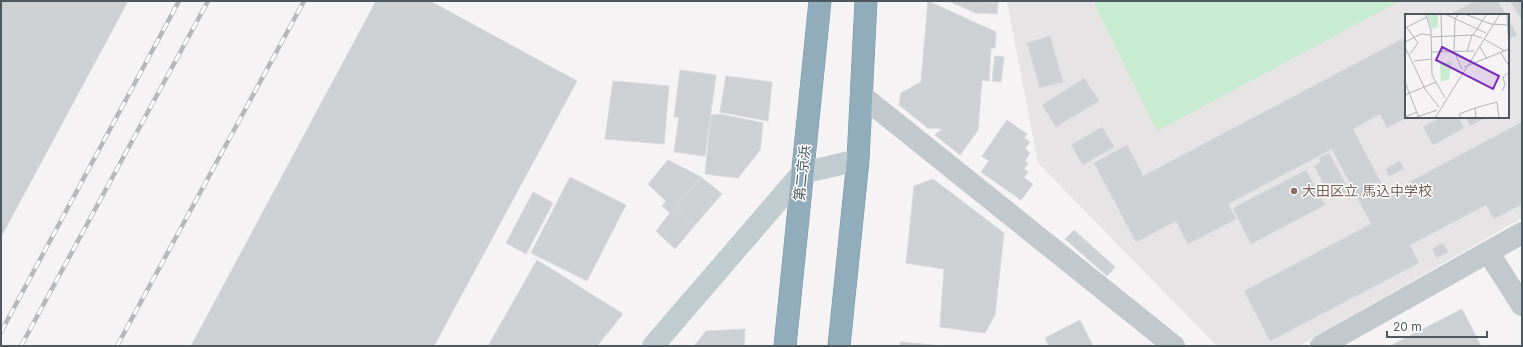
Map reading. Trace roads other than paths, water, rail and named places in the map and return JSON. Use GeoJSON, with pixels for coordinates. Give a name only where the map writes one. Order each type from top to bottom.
{"type":"FeatureCollection","features":[{"type":"Feature","properties":{"kind":"highway","name":"第二京浜"},"geometry":{"type":"LineString","coordinates":[[785,346],[820,1]]}},
{"type":"Feature","properties":{"kind":"highway"},"geometry":{"type":"LineString","coordinates":[[839,346],[858,160],[866,1]]}},
{"type":"Feature","properties":{"kind":"street"},"geometry":{"type":"LineString","coordinates":[[861,95],[1174,346]]}},
{"type":"Feature","properties":{"kind":"street"},"geometry":{"type":"LineString","coordinates":[[653,346],[802,173],[858,160]]}},
{"type":"Feature","properties":{"kind":"street"},"geometry":{"type":"LineString","coordinates":[[1321,346],[1522,233]]}},
{"type":"Feature","properties":{"kind":"street"},"geometry":{"type":"LineString","coordinates":[[1488,252],[1522,304]]}},
{"type":"Feature","properties":{"kind":"railway"},"geometry":{"type":"LineString","coordinates":[[1,332],[179,1]]}},
{"type":"Feature","properties":{"kind":"railway"},"geometry":{"type":"LineString","coordinates":[[21,346],[208,1]]}},
{"type":"Feature","properties":{"kind":"railway"},"geometry":{"type":"LineString","coordinates":[[117,346],[304,1]]}},
{"type":"Feature","properties":{"kind":"place","name":"大田区立 馬込中学校"},"geometry":{"type":"Point","coordinates":[1294,191]}}]}
